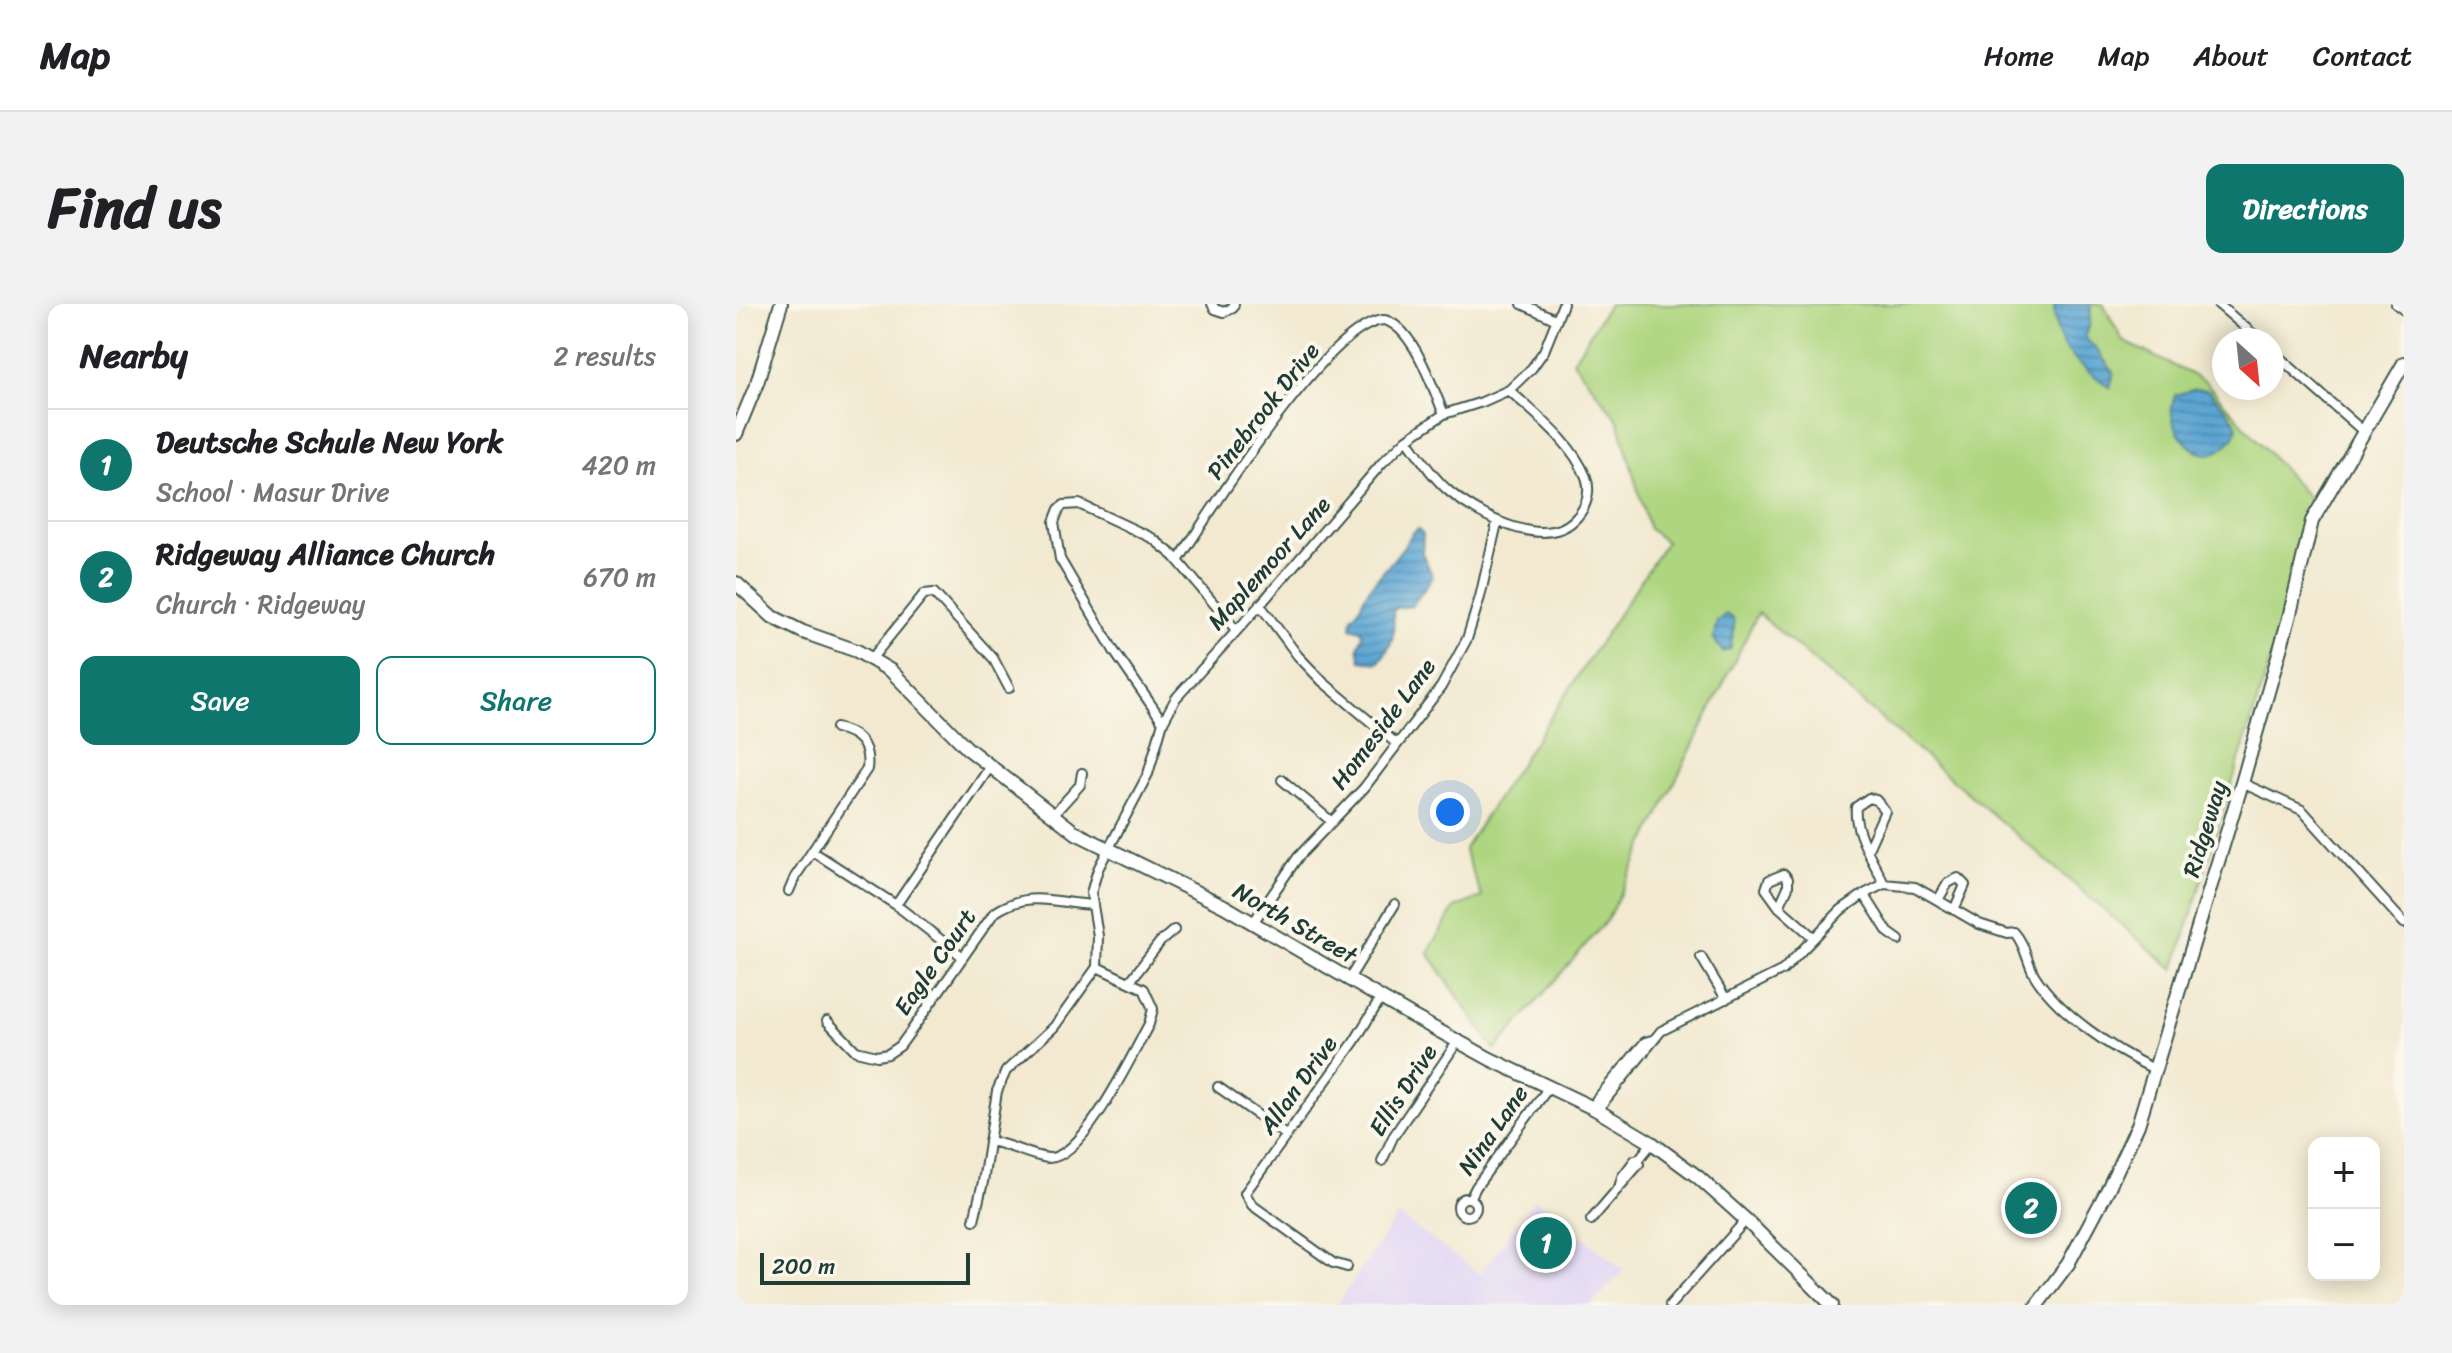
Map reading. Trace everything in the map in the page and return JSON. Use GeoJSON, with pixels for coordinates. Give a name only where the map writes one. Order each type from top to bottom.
{"type":"FeatureCollection","features":[{"type":"Feature","properties":{"kind":"main road"},"geometry":{"type":"LineString","coordinates":[[736,434],[739,418],[757,383],[781,304]]}},
{"type":"Feature","properties":{"kind":"main road","name":"Ridgeway"},"geometry":{"type":"LineString","coordinates":[[2037,1305],[2068,1264],[2138,1125],[2242,783],[2289,618],[2312,521],[2404,363]]}},
{"type":"Feature","properties":{"kind":"main road","name":"North Street"},"geometry":{"type":"LineString","coordinates":[[736,583],[773,617],[872,658],[910,688],[967,748],[1051,816],[1107,850],[1210,899],[1458,1041],[1595,1109],[1652,1143],[1698,1177],[1746,1220],[1832,1305]]}},
{"type":"Feature","properties":{"kind":"street"},"geometry":{"type":"LineString","coordinates":[[1212,304],[1215,309],[1224,312],[1233,308],[1234,304]]}},
{"type":"Feature","properties":{"kind":"street"},"geometry":{"type":"LineString","coordinates":[[1522,304],[1557,320]]}},
{"type":"Feature","properties":{"kind":"street","name":"Maplemoor Lane"},"geometry":{"type":"LineString","coordinates":[[1097,967],[1098,936],[1091,893],[1098,869],[1148,774],[1163,722],[1184,686],[1260,605],[1382,463],[1407,439],[1444,414],[1509,390],[1532,368],[1544,351],[1563,304]]}},
{"type":"Feature","properties":{"kind":"street"},"geometry":{"type":"LineString","coordinates":[[2218,304],[2246,328]]}},
{"type":"Feature","properties":{"kind":"street"},"geometry":{"type":"LineString","coordinates":[[2396,304],[2404,310]]}},
{"type":"Feature","properties":{"kind":"street","name":"Pinebrook Drive"},"geometry":{"type":"LineString","coordinates":[[1178,561],[1265,432],[1336,348],[1368,325],[1384,320],[1397,326],[1421,360],[1444,414]]}},
{"type":"Feature","properties":{"kind":"street"},"geometry":{"type":"LineString","coordinates":[[2284,362],[2363,431]]}},
{"type":"Feature","properties":{"kind":"street"},"geometry":{"type":"LineString","coordinates":[[1407,439],[1449,491],[1497,523],[1542,532],[1558,530],[1577,518],[1583,509],[1588,490],[1584,474],[1550,427],[1509,390]]}},
{"type":"Feature","properties":{"kind":"street"},"geometry":{"type":"LineString","coordinates":[[1163,722],[1114,651],[1060,559],[1055,514],[1064,505],[1090,508],[1152,538],[1178,561],[1236,630]]}},
{"type":"Feature","properties":{"kind":"street","name":"Homeside Lane"},"geometry":{"type":"LineString","coordinates":[[1253,923],[1298,857],[1364,788],[1441,687],[1467,639],[1497,523]]}},
{"type":"Feature","properties":{"kind":"street"},"geometry":{"type":"LineString","coordinates":[[872,658],[924,594],[934,593],[993,658],[1009,688]]}},
{"type":"Feature","properties":{"kind":"street"},"geometry":{"type":"LineString","coordinates":[[1260,605],[1298,656],[1323,682],[1397,744]]}},
{"type":"Feature","properties":{"kind":"street"},"geometry":{"type":"LineString","coordinates":[[789,891],[867,769],[869,754],[863,741],[850,731],[836,728]]}},
{"type":"Feature","properties":{"kind":"street"},"geometry":{"type":"LineString","coordinates":[[896,905],[990,767]]}},
{"type":"Feature","properties":{"kind":"street"},"geometry":{"type":"LineString","coordinates":[[1051,816],[1080,785],[1082,773]]}},
{"type":"Feature","properties":{"kind":"street"},"geometry":{"type":"LineString","coordinates":[[1282,780],[1332,822]]}},
{"type":"Feature","properties":{"kind":"street"},"geometry":{"type":"LineString","coordinates":[[2242,783],[2302,810],[2404,923]]}},
{"type":"Feature","properties":{"kind":"street"},"geometry":{"type":"LineString","coordinates":[[1868,849],[1885,811],[1876,800],[1869,798],[1856,807],[1855,817],[1868,849],[1884,884]]}},
{"type":"Feature","properties":{"kind":"street"},"geometry":{"type":"LineString","coordinates":[[812,851],[896,905],[963,957]]}},
{"type":"Feature","properties":{"kind":"street"},"geometry":{"type":"LineString","coordinates":[[1938,900],[1948,883],[1958,878],[1965,885],[1965,891],[1954,910]]}},
{"type":"Feature","properties":{"kind":"street"},"geometry":{"type":"LineString","coordinates":[[1595,1109],[1596,1100],[1645,1042],[1783,970],[1841,910],[1884,884],[1915,887],[1979,924],[2007,933],[2025,950],[2035,976],[2048,992],[2092,1033],[2154,1069]]}},
{"type":"Feature","properties":{"kind":"street"},"geometry":{"type":"LineString","coordinates":[[1864,894],[1888,932],[1899,940]]}},
{"type":"Feature","properties":{"kind":"street","name":"Eagle Court"},"geometry":{"type":"LineString","coordinates":[[827,1021],[856,1051],[877,1056],[888,1054],[900,1046],[994,913],[1011,902],[1028,898],[1093,905]]}},
{"type":"Feature","properties":{"kind":"street"},"geometry":{"type":"LineString","coordinates":[[1349,979],[1395,904]]}},
{"type":"Feature","properties":{"kind":"street"},"geometry":{"type":"LineString","coordinates":[[1779,907],[1813,937]]}},
{"type":"Feature","properties":{"kind":"street"},"geometry":{"type":"LineString","coordinates":[[1131,980],[1160,942],[1174,930]]}},
{"type":"Feature","properties":{"kind":"street"},"geometry":{"type":"LineString","coordinates":[[1701,957],[1726,999]]}},
{"type":"Feature","properties":{"kind":"street"},"geometry":{"type":"LineString","coordinates":[[974,1220],[997,1091],[1006,1071],[1054,1027],[1097,967],[1131,980],[1144,989],[1153,1009],[1149,1024],[1078,1143],[1059,1156],[1047,1158],[1009,1144],[989,1141]]}},
{"type":"Feature","properties":{"kind":"street","name":"Allan Drive"},"geometry":{"type":"LineString","coordinates":[[1347,1267],[1333,1263],[1252,1205],[1245,1193],[1354,1042],[1381,998]]}},
{"type":"Feature","properties":{"kind":"street","name":"Ellis Drive"},"geometry":{"type":"LineString","coordinates":[[1382,1161],[1393,1137],[1458,1041]]}},
{"type":"Feature","properties":{"kind":"street"},"geometry":{"type":"LineString","coordinates":[[1218,1087],[1286,1135]]}},
{"type":"Feature","properties":{"kind":"street","name":"Nina Lane"},"geometry":{"type":"LineString","coordinates":[[1471,1197],[1549,1087]]}},
{"type":"Feature","properties":{"kind":"street"},"geometry":{"type":"LineString","coordinates":[[1591,1220],[1635,1160],[1652,1143]]}},
{"type":"Feature","properties":{"kind":"street"},"geometry":{"type":"LineString","coordinates":[[1670,1305],[1746,1220]]}},
{"type":"Feature","properties":{"kind":"shaded area"},"geometry":{"type":"Polygon","coordinates":[[[1535,1199],[1624,1270],[1591,1305],[1337,1305],[1398,1215],[1480,1274],[1535,1199]]]}},
{"type":"Feature","properties":{"kind":"green space"},"geometry":{"type":"Polygon","coordinates":[[[1609,304],[2103,304],[2123,341],[2205,381],[2212,389],[2212,400],[2222,400],[2314,504],[2301,535],[2273,651],[2174,970],[1758,613],[1607,920],[1495,1050],[1428,953],[1454,908],[1482,897],[1464,849],[1666,542],[1649,529],[1618,420],[1573,361],[1609,304]]]}},
{"type":"Feature","properties":{"kind":"water"},"geometry":{"type":"Polygon","coordinates":[[[2054,304],[2091,304],[2090,324],[2085,335],[2114,372],[2110,388],[2078,362],[2063,344],[2055,320],[2054,304]]]}},
{"type":"Feature","properties":{"kind":"water"},"geometry":{"type":"Polygon","coordinates":[[[2195,389],[2208,390],[2212,400],[2217,400],[2236,424],[2232,439],[2223,448],[2208,454],[2189,446],[2173,420],[2175,395],[2195,389]]]}},
{"type":"Feature","properties":{"kind":"water"},"geometry":{"type":"Polygon","coordinates":[[[1418,529],[1423,534],[1422,553],[1433,577],[1412,606],[1393,611],[1392,638],[1378,663],[1361,661],[1358,647],[1363,635],[1361,630],[1351,627],[1352,617],[1369,589],[1418,529]]]}},
{"type":"Feature","properties":{"kind":"water"},"geometry":{"type":"Polygon","coordinates":[[[1726,614],[1733,618],[1734,626],[1731,649],[1723,652],[1713,638],[1717,621],[1726,614]]]}},
{"type":"Feature","properties":{"kind":"place","name":"Ridgeway Alliance Church"},"geometry":{"type":"Point","coordinates":[2031,1208]}},
{"type":"Feature","properties":{"kind":"place","name":"Deutsche Schule New York"},"geometry":{"type":"Point","coordinates":[1546,1243]}}]}
